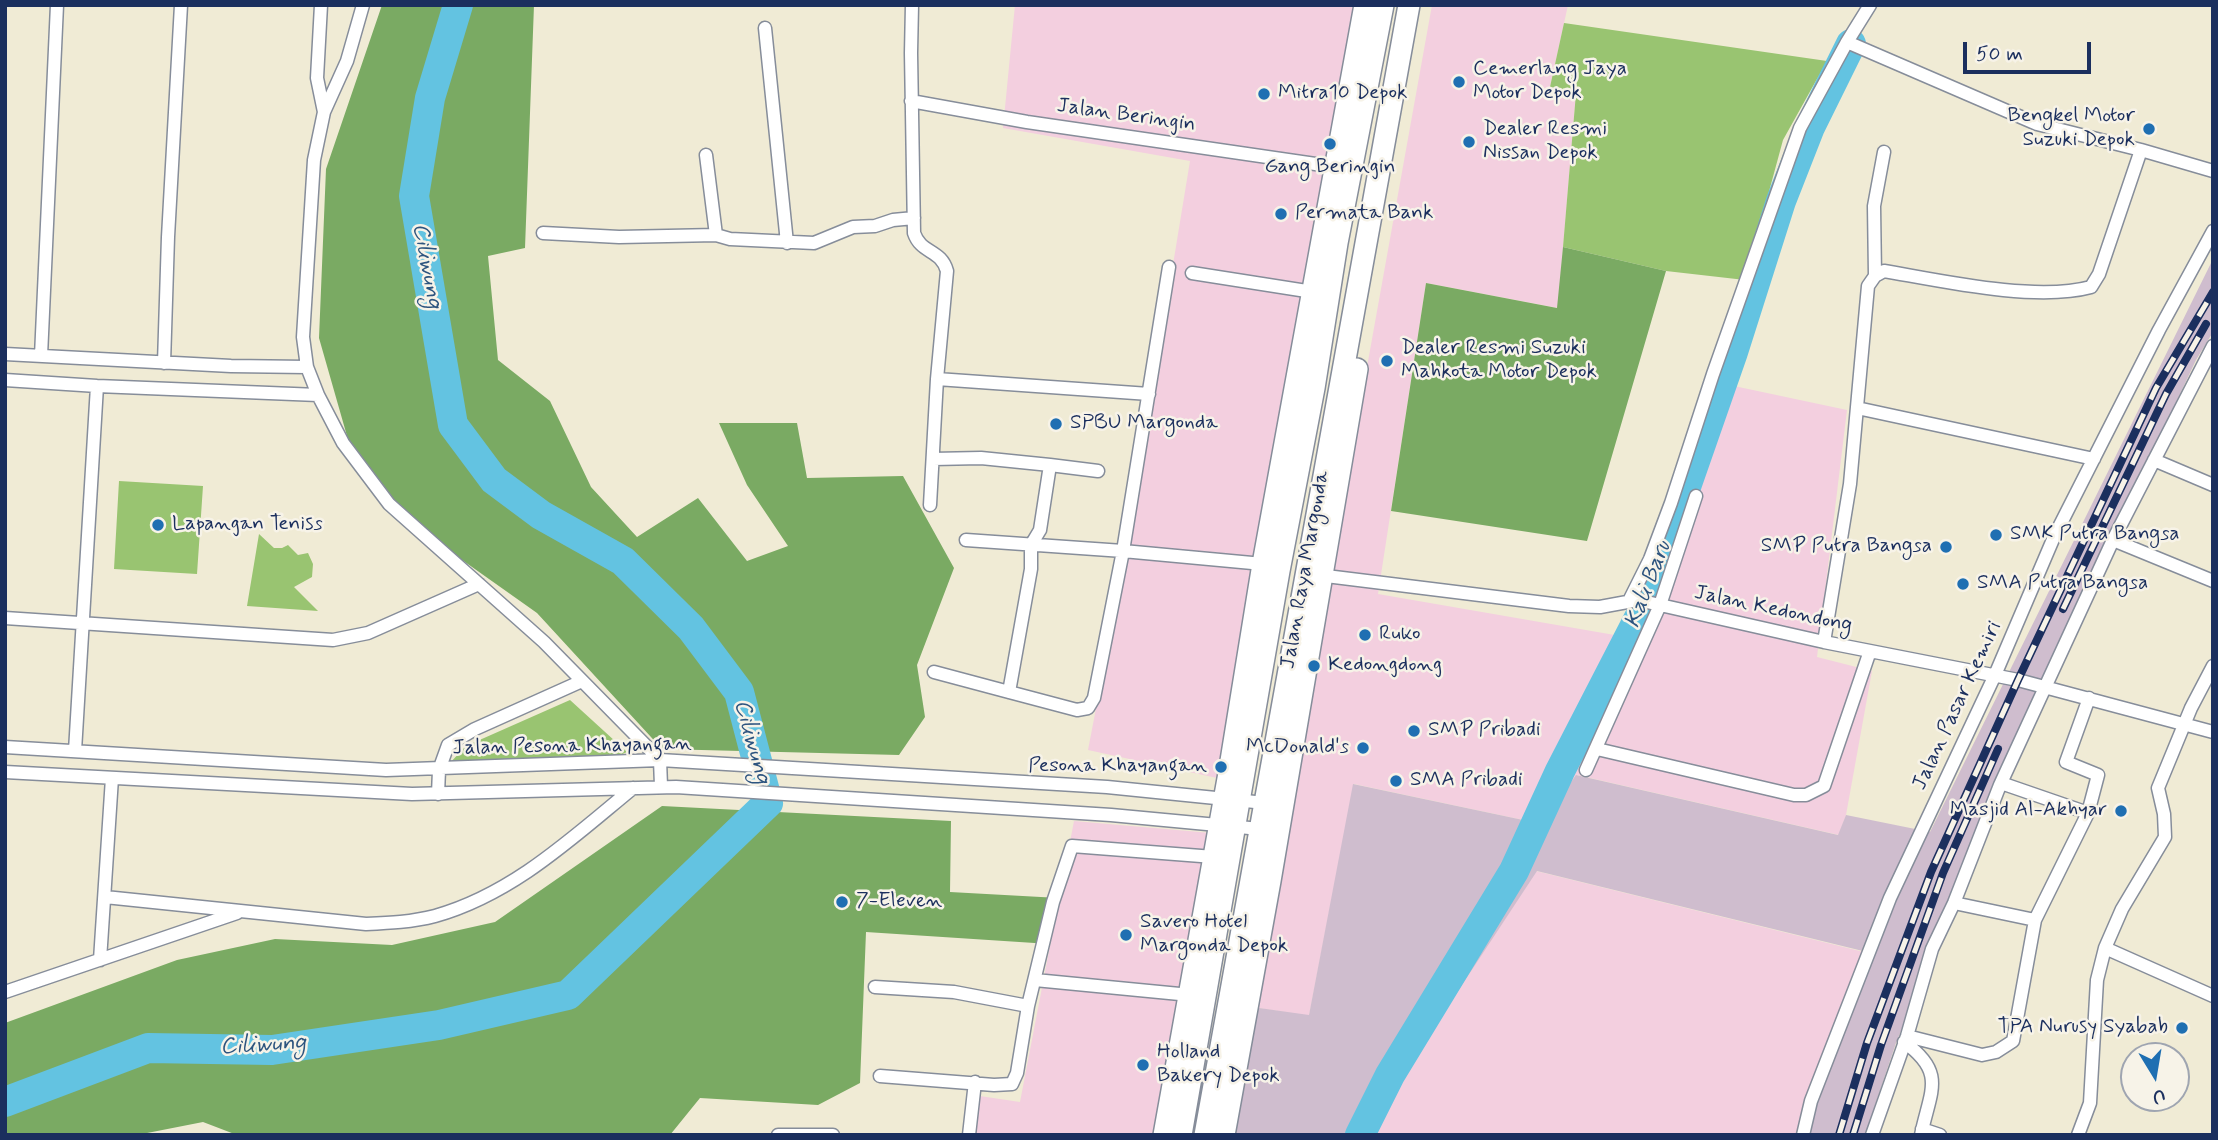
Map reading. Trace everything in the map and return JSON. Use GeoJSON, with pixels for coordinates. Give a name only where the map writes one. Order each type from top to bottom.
{"type":"FeatureCollection","features":[{"type":"Feature","properties":{"kind":"highway","name":"Jalan Raya Margonda"},"geometry":{"type":"LineString","coordinates":[[1181,1135],[1263,564],[1365,5]]}},
{"type":"Feature","properties":{"kind":"highway","name":"Jalan Raya Margonda"},"geometry":{"type":"LineString","coordinates":[[1231,799],[1314,388],[1337,243],[1383,5]]}},
{"type":"Feature","properties":{"kind":"highway","name":"Jalan Raya Margonda"},"geometry":{"type":"LineString","coordinates":[[1224,1135],[1261,879],[1409,5]]}},
{"type":"Feature","properties":{"kind":"highway","name":"Jalan Raya Margonda"},"geometry":{"type":"LineString","coordinates":[[1205,1135],[1261,879],[1260,828],[1313,574],[1423,5]]}},
{"type":"Feature","properties":{"kind":"highway","name":"Jalan Raya Margonda"},"geometry":{"type":"LineString","coordinates":[[1164,1135],[1214,857],[1227,825]]}},
{"type":"Feature","properties":{"kind":"street"},"geometry":{"type":"LineString","coordinates":[[41,356],[57,5]]}},
{"type":"Feature","properties":{"kind":"street"},"geometry":{"type":"LineString","coordinates":[[164,363],[181,5]]}},
{"type":"Feature","properties":{"kind":"street"},"geometry":{"type":"LineString","coordinates":[[321,5],[317,78],[324,112]]}},
{"type":"Feature","properties":{"kind":"street"},"geometry":{"type":"LineString","coordinates":[[363,5],[347,61],[324,112],[314,160],[303,337],[307,367],[343,443],[389,503],[544,642],[660,760],[661,786]]}},
{"type":"Feature","properties":{"kind":"street"},"geometry":{"type":"LineString","coordinates":[[912,5],[911,101],[916,240],[926,250],[938,255],[947,271],[937,379],[930,505]]}},
{"type":"Feature","properties":{"kind":"street"},"geometry":{"type":"LineString","coordinates":[[1634,601],[1671,503],[1713,374],[1800,128],[1870,5]]}},
{"type":"Feature","properties":{"kind":"street"},"geometry":{"type":"LineString","coordinates":[[765,28],[786,243]]}},
{"type":"Feature","properties":{"kind":"street"},"geometry":{"type":"LineString","coordinates":[[1847,42],[2037,124],[2213,171]]}},
{"type":"Feature","properties":{"kind":"street","name":"Jalan Beringin"},"geometry":{"type":"LineString","coordinates":[[911,101],[1027,122],[1336,167]]}},
{"type":"Feature","properties":{"kind":"street"},"geometry":{"type":"LineString","coordinates":[[1824,642],[1850,484],[1868,286],[1875,276],[1884,271],[2023,291],[2071,292],[2091,287],[2107,252],[2141,150]]}},
{"type":"Feature","properties":{"kind":"street"},"geometry":{"type":"LineString","coordinates":[[1875,276],[1874,206],[1884,152]]}},
{"type":"Feature","properties":{"kind":"street"},"geometry":{"type":"LineString","coordinates":[[706,155],[716,235]]}},
{"type":"Feature","properties":{"kind":"street"},"geometry":{"type":"LineString","coordinates":[[543,233],[619,237],[716,235],[730,239],[814,243],[853,227],[875,226],[893,220],[914,218]]}},
{"type":"Feature","properties":{"kind":"street","name":"Jalan Pasar Kemiri"},"geometry":{"type":"LineString","coordinates":[[1803,1135],[1811,1101],[1890,898],[1995,675],[2054,537],[2213,231]]}},
{"type":"Feature","properties":{"kind":"street"},"geometry":{"type":"LineString","coordinates":[[934,672],[1077,710],[1088,708],[1092,703],[1126,551],[1168,267]]}},
{"type":"Feature","properties":{"kind":"street"},"geometry":{"type":"LineString","coordinates":[[1192,273],[1312,292]]}},
{"type":"Feature","properties":{"kind":"street"},"geometry":{"type":"LineString","coordinates":[[1871,1135],[1905,1039],[1932,949],[1954,903],[2001,783],[2113,540],[2154,460],[2208,365],[2213,346]]}},
{"type":"Feature","properties":{"kind":"street"},"geometry":{"type":"LineString","coordinates":[[5,354],[164,363],[307,367]]}},
{"type":"Feature","properties":{"kind":"street"},"geometry":{"type":"LineString","coordinates":[[937,379],[1149,394]]}},
{"type":"Feature","properties":{"kind":"street"},"geometry":{"type":"LineString","coordinates":[[5,380],[318,395]]}},
{"type":"Feature","properties":{"kind":"street"},"geometry":{"type":"LineString","coordinates":[[75,751],[97,386]]}},
{"type":"Feature","properties":{"kind":"street"},"geometry":{"type":"LineString","coordinates":[[1857,408],[2094,459]]}},
{"type":"Feature","properties":{"kind":"street"},"geometry":{"type":"LineString","coordinates":[[933,458],[981,458],[1098,471]]}},
{"type":"Feature","properties":{"kind":"street"},"geometry":{"type":"LineString","coordinates":[[2154,460],[2213,485]]}},
{"type":"Feature","properties":{"kind":"street"},"geometry":{"type":"LineString","coordinates":[[1010,692],[1031,569],[1031,545],[1040,530],[1050,465]]}},
{"type":"Feature","properties":{"kind":"street"},"geometry":{"type":"LineString","coordinates":[[1586,770],[1659,605],[1696,496]]}},
{"type":"Feature","properties":{"kind":"street"},"geometry":{"type":"LineString","coordinates":[[966,540],[1263,564]]}},
{"type":"Feature","properties":{"kind":"street"},"geometry":{"type":"LineString","coordinates":[[2113,540],[2213,580]]}},
{"type":"Feature","properties":{"kind":"street","name":"Jalan Kedondong"},"geometry":{"type":"LineString","coordinates":[[1313,574],[1569,606],[1600,607],[1634,601],[1659,605],[1824,642],[1995,675],[2213,732]]}},
{"type":"Feature","properties":{"kind":"street"},"geometry":{"type":"LineString","coordinates":[[5,618],[334,639],[368,633],[479,584]]}},
{"type":"Feature","properties":{"kind":"street"},"geometry":{"type":"LineString","coordinates":[[1597,749],[1794,796],[1815,792],[1824,786],[1870,651]]}},
{"type":"Feature","properties":{"kind":"street"},"geometry":{"type":"LineString","coordinates":[[2078,1135],[2090,1103],[2097,980],[2105,948],[2122,909],[2165,837],[2164,814],[2158,788],[2191,708],[2213,666]]}},
{"type":"Feature","properties":{"kind":"street"},"geometry":{"type":"LineString","coordinates":[[438,794],[439,770],[444,752],[452,742],[582,681]]}},
{"type":"Feature","properties":{"kind":"street"},"geometry":{"type":"LineString","coordinates":[[1905,1039],[1982,1055],[1996,1052],[2013,1041],[2035,920],[2088,813],[2098,775],[2066,762],[2089,698]]}},
{"type":"Feature","properties":{"kind":"street","name":"Jalan Pesona Khayangan"},"geometry":{"type":"LineString","coordinates":[[5,747],[386,770],[660,760],[1107,788],[1265,803]]}},
{"type":"Feature","properties":{"kind":"street","name":"Jalan Pesona Khayangan"},"geometry":{"type":"LineString","coordinates":[[5,772],[438,794],[661,786],[1111,815],[1260,828]]}},
{"type":"Feature","properties":{"kind":"street"},"geometry":{"type":"LineString","coordinates":[[100,960],[112,778]]}},
{"type":"Feature","properties":{"kind":"street"},"geometry":{"type":"LineString","coordinates":[[2001,783],[2088,813]]}},
{"type":"Feature","properties":{"kind":"street"},"geometry":{"type":"LineString","coordinates":[[105,897],[366,924],[401,923],[435,916],[477,900],[526,874],[633,789]]}},
{"type":"Feature","properties":{"kind":"street"},"geometry":{"type":"LineString","coordinates":[[880,1076],[1005,1085],[1014,1082],[1052,902],[1072,846],[1214,857]]}},
{"type":"Feature","properties":{"kind":"street"},"geometry":{"type":"LineString","coordinates":[[1954,903],[2035,920]]}},
{"type":"Feature","properties":{"kind":"street"},"geometry":{"type":"LineString","coordinates":[[5,992],[242,911]]}},
{"type":"Feature","properties":{"kind":"street"},"geometry":{"type":"LineString","coordinates":[[2105,948],[2213,996]]}},
{"type":"Feature","properties":{"kind":"street"},"geometry":{"type":"LineString","coordinates":[[1035,980],[1190,996]]}},
{"type":"Feature","properties":{"kind":"street"},"geometry":{"type":"LineString","coordinates":[[875,987],[954,992],[1028,1006]]}},
{"type":"Feature","properties":{"kind":"street"},"geometry":{"type":"LineString","coordinates":[[1905,1039],[1930,1067],[1933,1077],[1921,1132],[1940,1135]]}},
{"type":"Feature","properties":{"kind":"street"},"geometry":{"type":"LineString","coordinates":[[969,1135],[975,1082]]}},
{"type":"Feature","properties":{"kind":"street"},"geometry":{"type":"LineString","coordinates":[[778,1135],[833,1135]]}},
{"type":"Feature","properties":{"kind":"shaded area"},"geometry":{"type":"Polygon","coordinates":[[[1015,5],[1358,5],[1217,778],[1088,750],[1125,557],[1190,161],[1003,128],[1015,5]]]}},
{"type":"Feature","properties":{"kind":"shaded area"},"geometry":{"type":"Polygon","coordinates":[[[1432,5],[1568,5],[1550,87],[1576,93],[1558,308],[1426,283],[1378,594],[1632,638],[1734,386],[1847,410],[1817,657],[1872,671],[1846,815],[1839,835],[1577,775],[1542,824],[1354,784],[1309,1016],[1252,1007],[1432,5]]]}},
{"type":"Feature","properties":{"kind":"shaded area"},"geometry":{"type":"Polygon","coordinates":[[[2213,259],[2213,332],[2196,360],[2035,702],[1896,1043],[1865,1135],[1808,1135],[1818,1098],[1875,954],[1537,871],[1377,1114],[1368,1135],[1230,1135],[1252,1007],[1309,1015],[1353,784],[1542,824],[1576,775],[1838,835],[1846,815],[1930,832],[2213,259]]]}},
{"type":"Feature","properties":{"kind":"shaded area"},"geometry":{"type":"Polygon","coordinates":[[[1074,821],[1211,833],[1161,1135],[969,1135],[973,1095],[1020,1102],[1074,821]]]}},
{"type":"Feature","properties":{"kind":"shaded area"},"geometry":{"type":"Polygon","coordinates":[[[1536,871],[1876,955],[1818,1098],[1808,1135],[1368,1135],[1377,1115],[1536,871]]]}},
{"type":"Feature","properties":{"kind":"green space"},"geometry":{"type":"Polygon","coordinates":[[[382,5],[534,5],[525,248],[488,256],[498,360],[550,401],[591,487],[637,537],[698,498],[747,561],[788,546],[747,485],[719,423],[797,423],[807,478],[903,476],[954,568],[917,665],[925,717],[899,755],[662,749],[537,613],[400,516],[349,443],[319,338],[326,169],[382,5]]]}},
{"type":"Feature","properties":{"kind":"green space"},"geometry":{"type":"Polygon","coordinates":[[[1564,23],[1827,61],[1783,140],[1745,280],[1666,271],[1563,247],[1576,93],[1550,87],[1564,23]]]}},
{"type":"Feature","properties":{"kind":"green space"},"geometry":{"type":"Polygon","coordinates":[[[1563,247],[1666,271],[1587,541],[1391,511],[1426,283],[1557,308],[1563,247]]]}},
{"type":"Feature","properties":{"kind":"green space","name":"Lapangan Teniss"},"geometry":{"type":"Polygon","coordinates":[[[119,481],[203,486],[197,574],[114,569],[119,481]]]}},
{"type":"Feature","properties":{"kind":"green space"},"geometry":{"type":"Polygon","coordinates":[[[259,534],[274,548],[288,545],[298,555],[308,553],[313,564],[312,577],[294,587],[318,611],[247,606],[259,534]]]}},
{"type":"Feature","properties":{"kind":"green space"},"geometry":{"type":"Polygon","coordinates":[[[570,700],[627,752],[613,758],[447,766],[466,746],[570,700]]]}},
{"type":"Feature","properties":{"kind":"green space"},"geometry":{"type":"Polygon","coordinates":[[[662,806],[951,821],[950,892],[1059,898],[1050,944],[866,932],[860,1083],[818,1105],[700,1098],[670,1135],[237,1135],[203,1122],[137,1135],[5,1135],[5,1023],[177,960],[275,939],[392,945],[495,922],[662,806]]]}},
{"type":"Feature","properties":{"kind":"waterway","name":"Ciliwung"},"geometry":{"type":"LineString","coordinates":[[5,1102],[148,1048],[272,1050],[439,1025],[568,995],[768,803],[739,692],[691,628],[623,561],[541,515],[494,480],[453,425],[414,196],[430,98],[458,5]]}},
{"type":"Feature","properties":{"kind":"waterway","name":"Kali Baru"},"geometry":{"type":"LineString","coordinates":[[1360,1135],[1390,1075],[1514,871],[1560,771],[1643,610],[1733,352],[1781,201],[1810,127],[1851,44]]}},
{"type":"Feature","properties":{"kind":"railway"},"geometry":{"type":"LineString","coordinates":[[1839,1135],[1867,1043],[1931,872],[2156,388],[2213,292]]}},
{"type":"Feature","properties":{"kind":"railway"},"geometry":{"type":"LineString","coordinates":[[2063,609],[2166,394],[2206,324]]}},
{"type":"Feature","properties":{"kind":"railway"},"geometry":{"type":"LineString","coordinates":[[1853,1135],[1881,1045],[1943,873],[1998,749]]}},
{"type":"Feature","properties":{"kind":"place","name":"Cemerlang Jaya Motor Depok"},"geometry":{"type":"Point","coordinates":[1459,82]}},
{"type":"Feature","properties":{"kind":"place","name":"Mitra10 Depok"},"geometry":{"type":"Point","coordinates":[1264,94]}},
{"type":"Feature","properties":{"kind":"place","name":"Bengkel Motor Suzuki Depok"},"geometry":{"type":"Point","coordinates":[2149,129]}},
{"type":"Feature","properties":{"kind":"place","name":"Dealer Resmi Nissan Depok"},"geometry":{"type":"Point","coordinates":[1469,142]}},
{"type":"Feature","properties":{"kind":"place","name":"Gang Beringin"},"geometry":{"type":"Point","coordinates":[1330,144]}},
{"type":"Feature","properties":{"kind":"place","name":"Permata Bank"},"geometry":{"type":"Point","coordinates":[1281,214]}},
{"type":"Feature","properties":{"kind":"place","name":"Dealer Resmi Suzuki Mahkota Motor Depok"},"geometry":{"type":"Point","coordinates":[1387,361]}},
{"type":"Feature","properties":{"kind":"place","name":"SPBU Margonda"},"geometry":{"type":"Point","coordinates":[1056,424]}},
{"type":"Feature","properties":{"kind":"place","name":"Lapangan Teniss"},"geometry":{"type":"Point","coordinates":[158,525]}},
{"type":"Feature","properties":{"kind":"place","name":"SMK Putra Bangsa"},"geometry":{"type":"Point","coordinates":[1996,535]}},
{"type":"Feature","properties":{"kind":"place","name":"SMP Putra Bangsa"},"geometry":{"type":"Point","coordinates":[1946,547]}},
{"type":"Feature","properties":{"kind":"place","name":"SMA Putra Bangsa"},"geometry":{"type":"Point","coordinates":[1963,584]}},
{"type":"Feature","properties":{"kind":"place","name":"Ruko"},"geometry":{"type":"Point","coordinates":[1365,635]}},
{"type":"Feature","properties":{"kind":"place","name":"Kedongdong"},"geometry":{"type":"Point","coordinates":[1314,666]}},
{"type":"Feature","properties":{"kind":"place","name":"SMP Pribadi"},"geometry":{"type":"Point","coordinates":[1414,731]}},
{"type":"Feature","properties":{"kind":"place","name":"McDonald's"},"geometry":{"type":"Point","coordinates":[1363,748]}},
{"type":"Feature","properties":{"kind":"place","name":"Pesona Khayangan"},"geometry":{"type":"Point","coordinates":[1221,767]}},
{"type":"Feature","properties":{"kind":"place","name":"SMA Pribadi"},"geometry":{"type":"Point","coordinates":[1396,781]}},
{"type":"Feature","properties":{"kind":"place","name":"Masjid Al-Akhyar"},"geometry":{"type":"Point","coordinates":[2121,811]}},
{"type":"Feature","properties":{"kind":"place","name":"7-Eleven"},"geometry":{"type":"Point","coordinates":[842,902]}},
{"type":"Feature","properties":{"kind":"place","name":"Savero Hotel Margonda Depok"},"geometry":{"type":"Point","coordinates":[1126,935]}},
{"type":"Feature","properties":{"kind":"place","name":"TPA Nurusy Syabab"},"geometry":{"type":"Point","coordinates":[2182,1028]}},
{"type":"Feature","properties":{"kind":"place","name":"Holland Bakery Depok"},"geometry":{"type":"Point","coordinates":[1143,1065]}}]}
